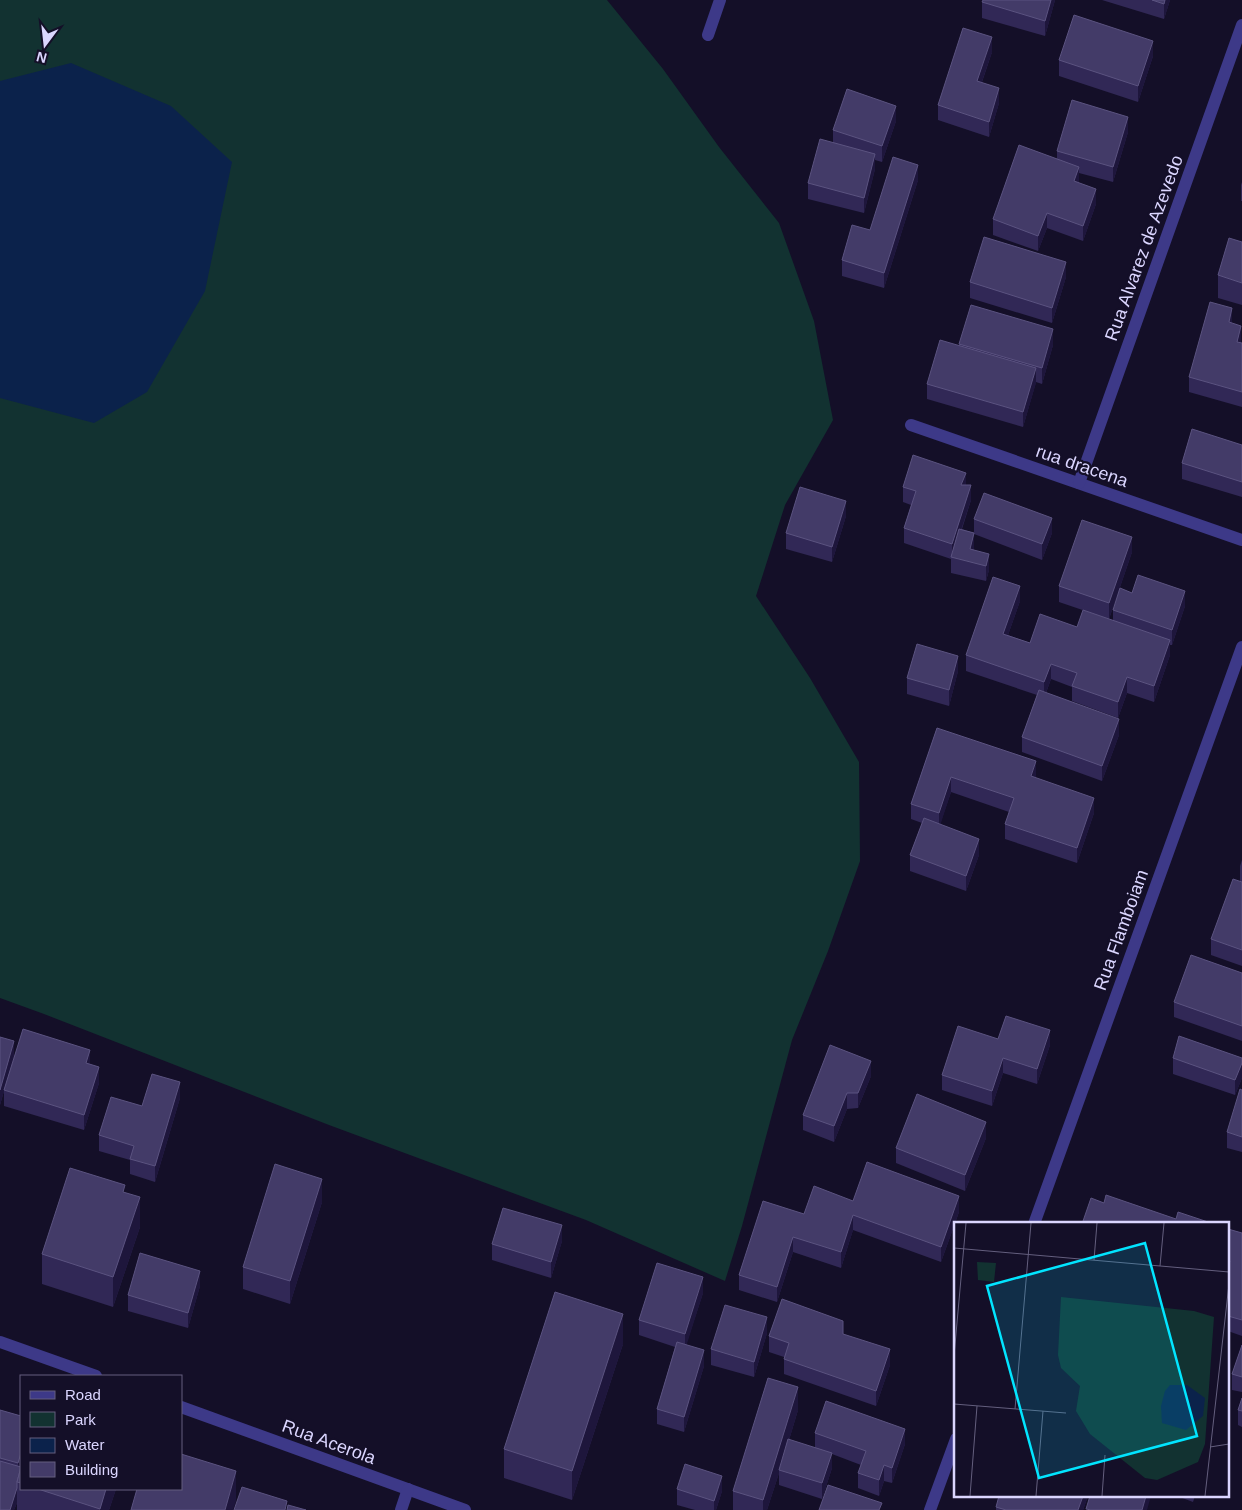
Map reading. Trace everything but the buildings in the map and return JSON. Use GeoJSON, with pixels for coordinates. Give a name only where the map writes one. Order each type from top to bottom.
{"type":"FeatureCollection","features":[{"type":"Feature","properties":{"kind":"street"},"geometry":{"type":"LineString","coordinates":[[708,35],[720,0]]}},
{"type":"Feature","properties":{"kind":"street","name":"Rua Alvarez de Azevedo"},"geometry":{"type":"LineString","coordinates":[[1079,483],[1242,25]]}},
{"type":"Feature","properties":{"kind":"street","name":"rua dracena"},"geometry":{"type":"LineString","coordinates":[[911,425],[1242,540]]}},
{"type":"Feature","properties":{"kind":"street","name":"Rua Flamboiam"},"geometry":{"type":"LineString","coordinates":[[1035,1222],[1242,647]]}},
{"type":"Feature","properties":{"kind":"street"},"geometry":{"type":"LineString","coordinates":[[0,1342],[93,1375]]}},
{"type":"Feature","properties":{"kind":"street","name":"Rua Acerola"},"geometry":{"type":"LineString","coordinates":[[182,1407],[465,1510]]}},
{"type":"Feature","properties":{"kind":"street"},"geometry":{"type":"LineString","coordinates":[[930,1510],[954,1445]]}},
{"type":"Feature","properties":{"kind":"street"},"geometry":{"type":"LineString","coordinates":[[401,1510],[408,1490]]}},
{"type":"Feature","properties":{"kind":"green space"},"geometry":{"type":"Polygon","coordinates":[[[0,0],[607,0],[663,69],[719,147],[779,223],[814,321],[833,420],[785,505],[756,596],[810,678],[859,762],[860,861],[828,951],[792,1040],[742,1226],[725,1281],[586,1220],[329,1125],[0,998],[0,0]]]}},
{"type":"Feature","properties":{"kind":"water"},"geometry":{"type":"Polygon","coordinates":[[[71,63],[171,106],[232,162],[205,291],[147,392],[94,423],[0,398],[0,81],[71,63]]]}}]}
